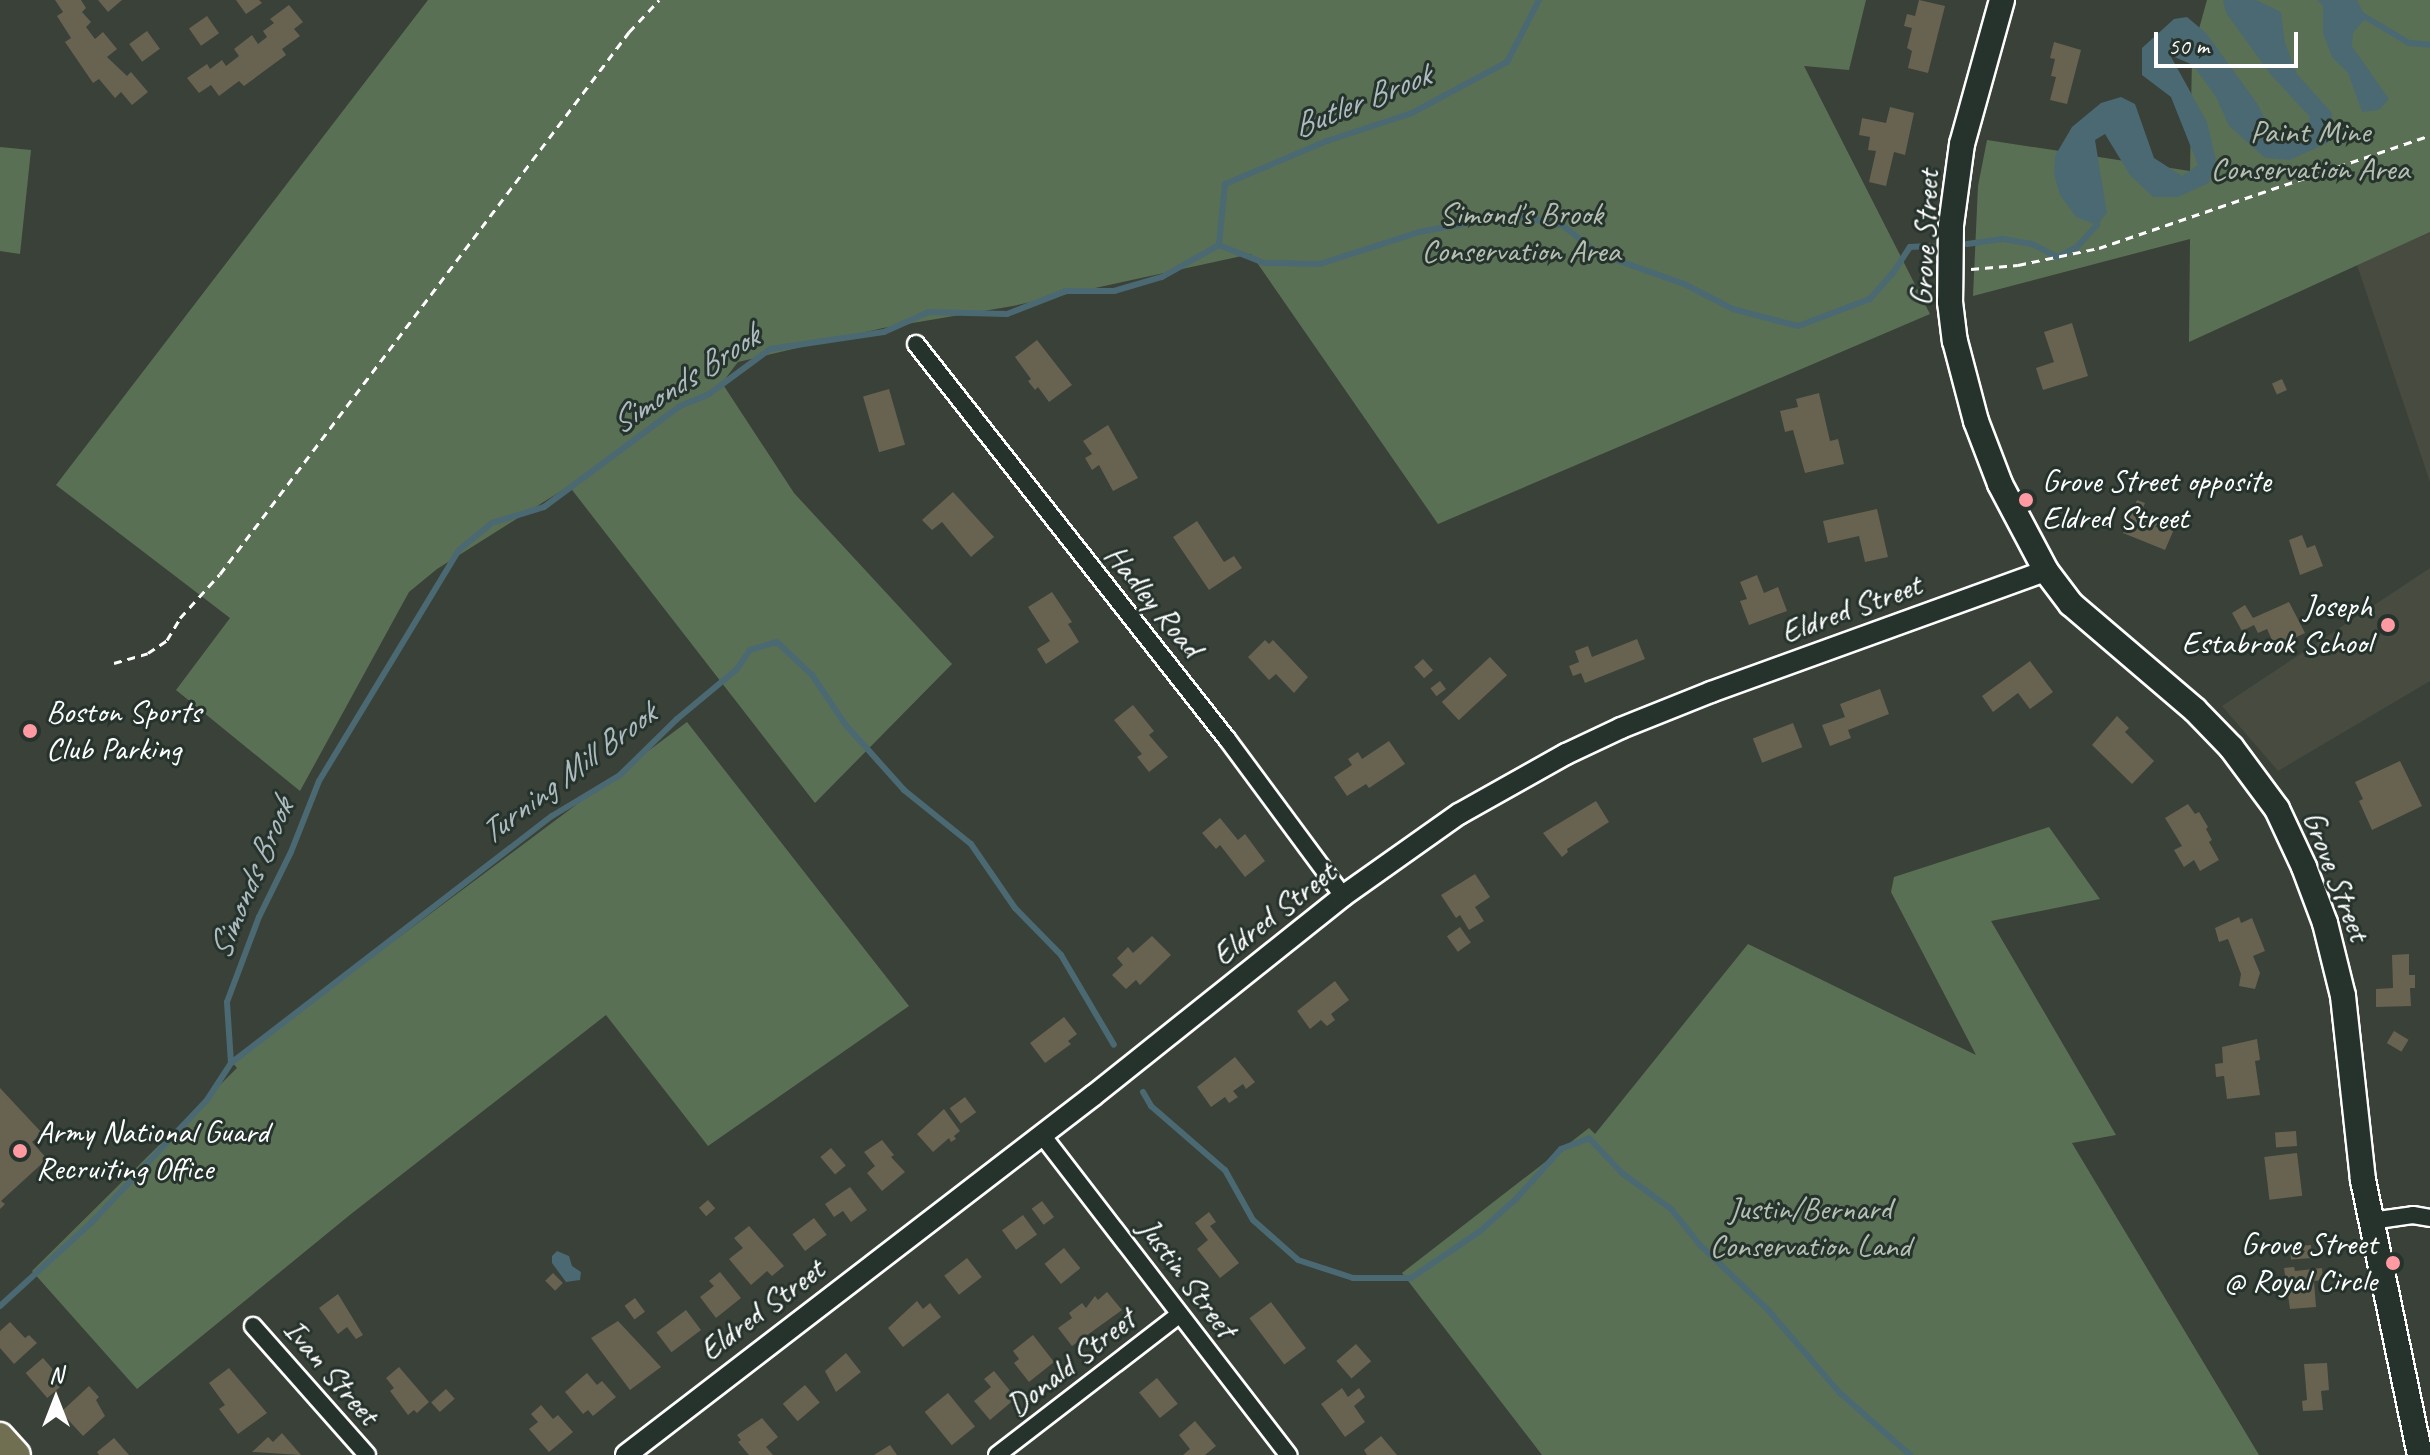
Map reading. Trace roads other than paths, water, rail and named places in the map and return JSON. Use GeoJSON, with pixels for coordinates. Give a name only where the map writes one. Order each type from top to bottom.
{"type":"FeatureCollection","features":[{"type":"Feature","properties":{"kind":"main road","name":"Grove Street"},"geometry":{"type":"LineString","coordinates":[[2002,0],[1962,144],[1951,225],[1949,271],[1955,341],[1976,421],[2000,484],[2046,571],[2092,623],[2195,710],[2231,747],[2277,809],[2325,923],[2343,996],[2363,1180],[2420,1455]]}},
{"type":"Feature","properties":{"kind":"main road"},"geometry":{"type":"LineString","coordinates":[[0,1436],[17,1455]]}},
{"type":"Feature","properties":{"kind":"street","name":"Hadley Road"},"geometry":{"type":"LineString","coordinates":[[916,344],[1227,739],[1343,896]]}},
{"type":"Feature","properties":{"kind":"street","name":"Eldred Street"},"geometry":{"type":"LineString","coordinates":[[626,1455],[1042,1135],[1343,896],[1459,814],[1579,747],[1711,692],[2046,571]]}},
{"type":"Feature","properties":{"kind":"street","name":"Justin Street"},"geometry":{"type":"LineString","coordinates":[[1042,1135],[1288,1455]]}},
{"type":"Feature","properties":{"kind":"street"},"geometry":{"type":"LineString","coordinates":[[2371,1221],[2413,1215],[2430,1218]]}},
{"type":"Feature","properties":{"kind":"street","name":"Donald Street"},"geometry":{"type":"LineString","coordinates":[[997,1455],[1179,1315]]}},
{"type":"Feature","properties":{"kind":"street","name":"Ivan Street"},"geometry":{"type":"LineString","coordinates":[[253,1326],[367,1455]]}},
{"type":"Feature","properties":{"kind":"water"},"geometry":{"type":"Polygon","coordinates":[[[2223,0],[2256,0],[2281,12],[2285,43],[2297,74],[2332,113],[2329,142],[2290,160],[2265,158],[2229,126],[2216,97],[2193,65],[2170,55],[2207,122],[2216,160],[2209,183],[2178,197],[2153,197],[2130,175],[2105,134],[2095,140],[2107,213],[2097,225],[2076,217],[2060,195],[2054,175],[2055,156],[2072,127],[2101,103],[2121,97],[2135,104],[2154,158],[2182,176],[2198,165],[2171,97],[2142,75],[2142,48],[2174,19],[2187,17],[2206,33],[2257,103],[2274,137],[2304,135],[2310,117],[2271,75],[2226,13],[2223,0]]]}},
{"type":"Feature","properties":{"kind":"water"},"geometry":{"type":"Polygon","coordinates":[[[2317,0],[2357,0],[2366,18],[2353,33],[2352,46],[2389,99],[2379,110],[2362,112],[2348,73],[2332,57],[2323,33],[2323,6],[2317,0]]]}},
{"type":"Feature","properties":{"kind":"water"},"geometry":{"type":"Polygon","coordinates":[[[557,1251],[569,1256],[572,1266],[581,1272],[580,1280],[566,1282],[552,1263],[552,1256],[557,1251]]]}},
{"type":"Feature","properties":{"kind":"waterway","name":"Butler Brook"},"geometry":{"type":"LineString","coordinates":[[1219,245],[1225,184],[1327,141],[1412,113],[1507,62],[1539,0]]}},
{"type":"Feature","properties":{"kind":"waterway","name":"Simonds Brook"},"geometry":{"type":"LineString","coordinates":[[2362,15],[2409,43],[2430,45]]}},
{"type":"Feature","properties":{"kind":"waterway","name":"Simonds Brook"},"geometry":{"type":"LineString","coordinates":[[0,1306],[92,1222],[207,1100],[231,1063],[227,1002],[259,917],[291,852],[319,781],[459,550],[492,523],[544,507],[680,406],[709,394],[770,349],[884,332],[929,312],[1007,314],[1066,291],[1114,291],[1162,277],[1219,245],[1264,263],[1320,264],[1419,232],[1511,215],[1562,225],[1599,254],[1684,284],[1733,309],[1798,326],[1870,299],[1910,247],[1932,246]]}},
{"type":"Feature","properties":{"kind":"waterway","name":"Simonds Brook"},"geometry":{"type":"LineString","coordinates":[[1967,244],[2003,239],[2032,244],[2058,257],[2077,247],[2097,225],[2095,219]]}},
{"type":"Feature","properties":{"kind":"waterway","name":"Turning Mill Brook"},"geometry":{"type":"LineString","coordinates":[[231,1063],[552,816],[620,775],[677,719],[737,669],[750,650],[777,642],[812,675],[845,724],[904,790],[971,844],[1015,908],[1061,955],[1114,1045]]}},
{"type":"Feature","properties":{"kind":"waterway","name":"Turning Mill Brook"},"geometry":{"type":"LineString","coordinates":[[1143,1092],[1151,1106],[1225,1170],[1253,1220],[1298,1260],[1353,1278],[1411,1278],[1479,1232],[1516,1199],[1561,1149],[1589,1138],[1622,1173],[1671,1209],[1700,1245],[1768,1310],[1840,1393],[1910,1455]]}},
{"type":"Feature","properties":{"kind":"place","name":"Grove Street opposite Eldred Street"},"geometry":{"type":"Point","coordinates":[2026,500]}},
{"type":"Feature","properties":{"kind":"place","name":"Joseph Estabrook School"},"geometry":{"type":"Point","coordinates":[2388,625]}},
{"type":"Feature","properties":{"kind":"place","name":"Boston Sports Club Parking"},"geometry":{"type":"Point","coordinates":[30,731]}},
{"type":"Feature","properties":{"kind":"place","name":"Army National Guard Recruiting Office"},"geometry":{"type":"Point","coordinates":[20,1151]}},
{"type":"Feature","properties":{"kind":"place","name":"Grove Street @ Royal Circle"},"geometry":{"type":"Point","coordinates":[2393,1263]}},
{"type":"Feature","properties":{"kind":"park label","name":"Paint Mine Conservation Area"},"geometry":{"type":"Point","coordinates":[2310,152]}},
{"type":"Feature","properties":{"kind":"park label","name":"Simond's Brook Conservation Area"},"geometry":{"type":"Point","coordinates":[1521,234]}},
{"type":"Feature","properties":{"kind":"park label","name":"Justin/Bernard Conservation Land"},"geometry":{"type":"Point","coordinates":[1810,1228]}}]}
